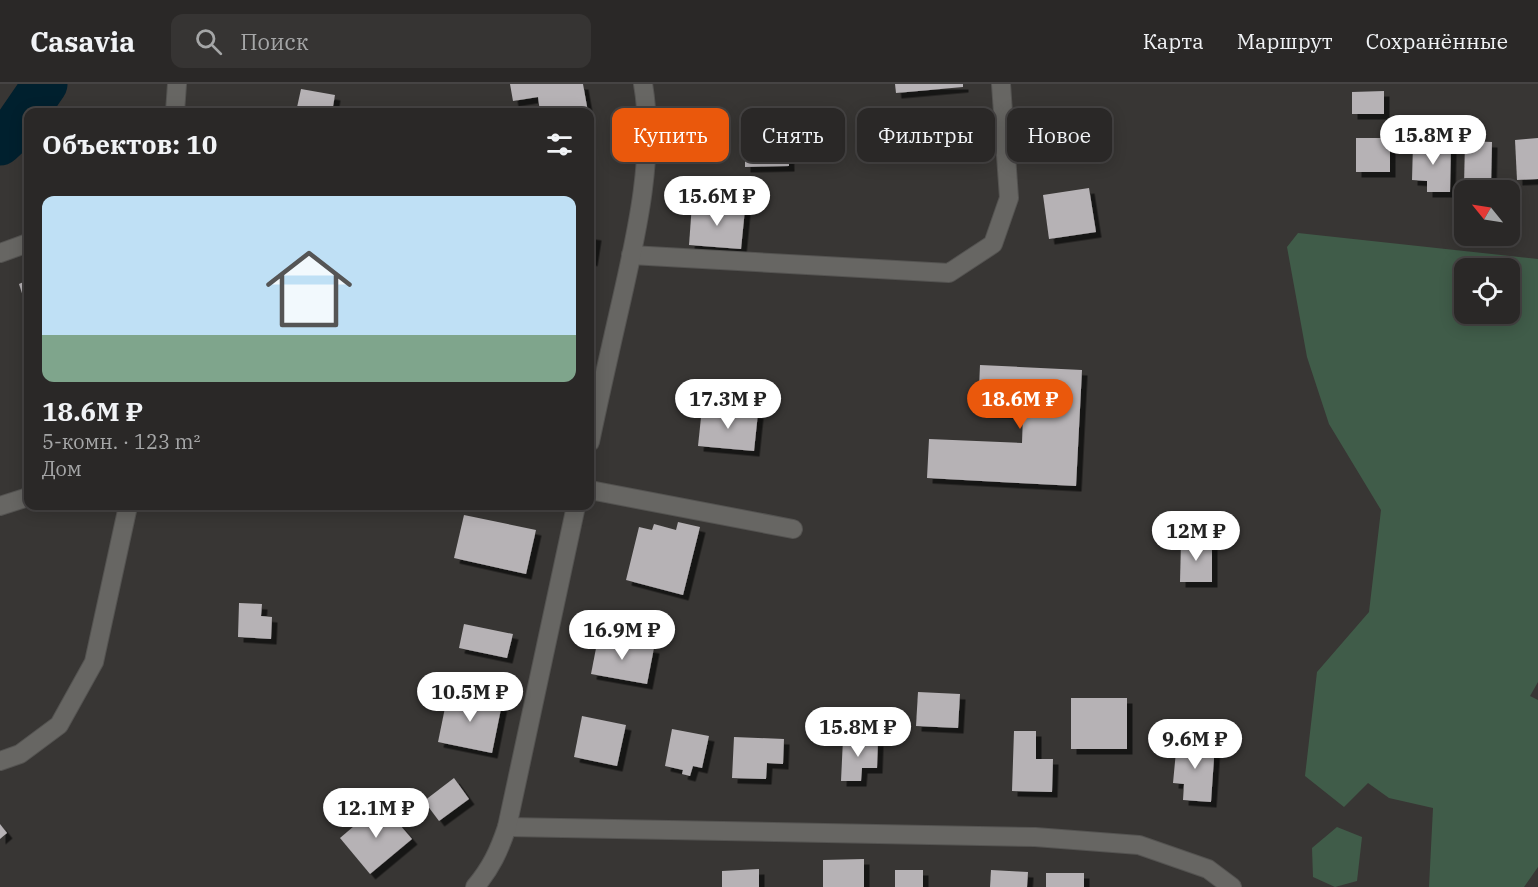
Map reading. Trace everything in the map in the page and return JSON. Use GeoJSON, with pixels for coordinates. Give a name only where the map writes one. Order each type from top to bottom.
{"type":"FeatureCollection","features":[{"type":"Feature","properties":{"kind":"street"},"geometry":{"type":"LineString","coordinates":[[175,108],[177,84]]}},
{"type":"Feature","properties":{"kind":"street"},"geometry":{"type":"LineString","coordinates":[[594,424],[632,255],[644,183],[647,137],[643,84]]}},
{"type":"Feature","properties":{"kind":"street"},"geometry":{"type":"LineString","coordinates":[[632,255],[949,273],[993,244],[1009,198],[1001,84]]}},
{"type":"Feature","properties":{"kind":"street"},"geometry":{"type":"LineString","coordinates":[[0,253],[24,244]]}},
{"type":"Feature","properties":{"kind":"street"},"geometry":{"type":"LineString","coordinates":[[594,491],[793,529]]}},
{"type":"Feature","properties":{"kind":"street"},"geometry":{"type":"LineString","coordinates":[[0,506],[24,498]]}},
{"type":"Feature","properties":{"kind":"street"},"geometry":{"type":"LineString","coordinates":[[0,761],[20,754],[59,725],[94,662],[128,510]]}},
{"type":"Feature","properties":{"kind":"street"},"geometry":{"type":"LineString","coordinates":[[475,887],[498,854],[507,827],[575,510]]}},
{"type":"Feature","properties":{"kind":"street"},"geometry":{"type":"LineString","coordinates":[[507,827],[1047,838],[1139,845],[1209,869],[1232,887]]}},
{"type":"Feature","properties":{"kind":"green space"},"geometry":{"type":"Polygon","coordinates":[[[1298,233],[1538,259],[1538,682],[1530,696],[1538,700],[1538,867],[1524,887],[1429,887],[1433,808],[1389,798],[1368,783],[1344,807],[1305,776],[1317,672],[1369,612],[1381,510],[1329,424],[1307,357],[1287,247],[1298,233]]]}},
{"type":"Feature","properties":{"kind":"green space"},"geometry":{"type":"Polygon","coordinates":[[[1337,827],[1362,837],[1357,881],[1335,887],[1313,877],[1312,848],[1337,827]]]}},
{"type":"Feature","properties":{"kind":"building"},"geometry":{"type":"Polygon","coordinates":[[[510,84],[583,84],[587,108],[539,108],[538,97],[513,101],[510,84]]]}},
{"type":"Feature","properties":{"kind":"building"},"geometry":{"type":"Polygon","coordinates":[[[895,84],[963,84],[963,87],[896,93],[895,84]]]}},
{"type":"Feature","properties":{"kind":"building"},"geometry":{"type":"Polygon","coordinates":[[[301,89],[335,95],[333,108],[297,108],[301,89]]]}},
{"type":"Feature","properties":{"kind":"building"},"geometry":{"type":"Polygon","coordinates":[[[1384,91],[1384,114],[1352,114],[1352,92],[1384,91]]]}},
{"type":"Feature","properties":{"kind":"building"},"geometry":{"type":"Polygon","coordinates":[[[1356,138],[1390,138],[1390,172],[1356,172],[1356,138]]]}},
{"type":"Feature","properties":{"kind":"building"},"geometry":{"type":"Polygon","coordinates":[[[1538,138],[1538,179],[1517,180],[1515,140],[1538,138]]]}},
{"type":"Feature","properties":{"kind":"building"},"geometry":{"type":"Polygon","coordinates":[[[1465,141],[1492,142],[1491,180],[1464,180],[1465,141]]]}},
{"type":"Feature","properties":{"kind":"building"},"geometry":{"type":"Polygon","coordinates":[[[1413,144],[1451,145],[1450,192],[1427,192],[1427,181],[1412,180],[1413,144]]]}},
{"type":"Feature","properties":{"kind":"building"},"geometry":{"type":"Polygon","coordinates":[[[745,162],[789,162],[789,166],[745,167],[745,162]]]}},
{"type":"Feature","properties":{"kind":"building"},"geometry":{"type":"Polygon","coordinates":[[[1089,188],[1096,232],[1049,239],[1043,195],[1089,188]]]}},
{"type":"Feature","properties":{"kind":"building"},"geometry":{"type":"Polygon","coordinates":[[[692,204],[745,209],[741,249],[689,245],[692,204]]]}},
{"type":"Feature","properties":{"kind":"building"},"geometry":{"type":"Polygon","coordinates":[[[24,282],[24,300],[19,284],[24,282]]]}},
{"type":"Feature","properties":{"kind":"building"},"geometry":{"type":"Polygon","coordinates":[[[980,365],[1082,370],[1076,486],[927,478],[929,439],[1022,443],[1023,414],[978,412],[980,365]]]}},
{"type":"Feature","properties":{"kind":"building"},"geometry":{"type":"Polygon","coordinates":[[[702,408],[758,413],[754,451],[698,446],[702,408]]]}},
{"type":"Feature","properties":{"kind":"building"},"geometry":{"type":"Polygon","coordinates":[[[464,515],[536,530],[526,574],[454,558],[464,515]]]}},
{"type":"Feature","properties":{"kind":"building"},"geometry":{"type":"Polygon","coordinates":[[[678,522],[700,527],[683,595],[626,580],[639,527],[652,530],[654,524],[676,530],[678,522]]]}},
{"type":"Feature","properties":{"kind":"building"},"geometry":{"type":"Polygon","coordinates":[[[1181,542],[1212,543],[1212,582],[1180,582],[1181,542]]]}},
{"type":"Feature","properties":{"kind":"building"},"geometry":{"type":"Polygon","coordinates":[[[239,603],[262,604],[261,616],[272,617],[271,639],[238,637],[239,603]]]}},
{"type":"Feature","properties":{"kind":"building"},"geometry":{"type":"Polygon","coordinates":[[[464,624],[513,634],[507,658],[459,648],[464,624]]]}},
{"type":"Feature","properties":{"kind":"building"},"geometry":{"type":"Polygon","coordinates":[[[598,638],[654,648],[647,684],[591,674],[598,638]]]}},
{"type":"Feature","properties":{"kind":"building"},"geometry":{"type":"Polygon","coordinates":[[[918,692],[960,694],[958,728],[916,726],[918,692]]]}},
{"type":"Feature","properties":{"kind":"building"},"geometry":{"type":"Polygon","coordinates":[[[448,693],[502,704],[492,753],[438,742],[448,693]]]}},
{"type":"Feature","properties":{"kind":"building"},"geometry":{"type":"Polygon","coordinates":[[[1071,698],[1127,698],[1127,749],[1071,749],[1071,698]]]}},
{"type":"Feature","properties":{"kind":"building"},"geometry":{"type":"Polygon","coordinates":[[[582,716],[626,725],[617,766],[574,757],[582,716]]]}},
{"type":"Feature","properties":{"kind":"building"},"geometry":{"type":"Polygon","coordinates":[[[672,729],[709,736],[702,768],[693,766],[690,776],[682,774],[683,770],[665,766],[672,729]]]}},
{"type":"Feature","properties":{"kind":"building"},"geometry":{"type":"Polygon","coordinates":[[[1014,731],[1036,731],[1036,759],[1053,759],[1052,792],[1012,791],[1014,731]]]}},
{"type":"Feature","properties":{"kind":"building"},"geometry":{"type":"Polygon","coordinates":[[[734,737],[784,739],[783,764],[767,763],[766,779],[732,778],[734,737]]]}},
{"type":"Feature","properties":{"kind":"building"},"geometry":{"type":"Polygon","coordinates":[[[843,739],[878,741],[877,768],[862,768],[861,781],[841,781],[843,739]]]}},
{"type":"Feature","properties":{"kind":"building"},"geometry":{"type":"Polygon","coordinates":[[[1177,741],[1215,744],[1211,802],[1183,800],[1184,784],[1173,783],[1177,741]]]}},
{"type":"Feature","properties":{"kind":"building"},"geometry":{"type":"Polygon","coordinates":[[[454,778],[469,799],[439,821],[424,801],[454,778]]]}},
{"type":"Feature","properties":{"kind":"building"},"geometry":{"type":"Polygon","coordinates":[[[381,803],[412,839],[370,874],[340,838],[381,803]]]}},
{"type":"Feature","properties":{"kind":"building"},"geometry":{"type":"Polygon","coordinates":[[[0,824],[7,833],[0,839],[0,824]]]}},
{"type":"Feature","properties":{"kind":"building"},"geometry":{"type":"Polygon","coordinates":[[[864,859],[864,887],[823,887],[823,860],[864,859]]]}},
{"type":"Feature","properties":{"kind":"building"},"geometry":{"type":"Polygon","coordinates":[[[759,869],[759,887],[722,887],[722,871],[759,869]]]}},
{"type":"Feature","properties":{"kind":"building"},"geometry":{"type":"Polygon","coordinates":[[[895,870],[923,870],[923,887],[895,887],[895,870]]]}},
{"type":"Feature","properties":{"kind":"building"},"geometry":{"type":"Polygon","coordinates":[[[991,870],[1028,872],[1027,887],[990,887],[991,870]]]}},
{"type":"Feature","properties":{"kind":"building"},"geometry":{"type":"Polygon","coordinates":[[[1046,873],[1084,873],[1084,887],[1046,887],[1046,873]]]}},
{"type":"Feature","properties":{"kind":"waterway"},"geometry":{"type":"LineString","coordinates":[[28,108],[45,84]]}},
{"type":"Feature","properties":{"kind":"waterway"},"geometry":{"type":"LineString","coordinates":[[0,143],[12,132],[24,115]]}}]}
